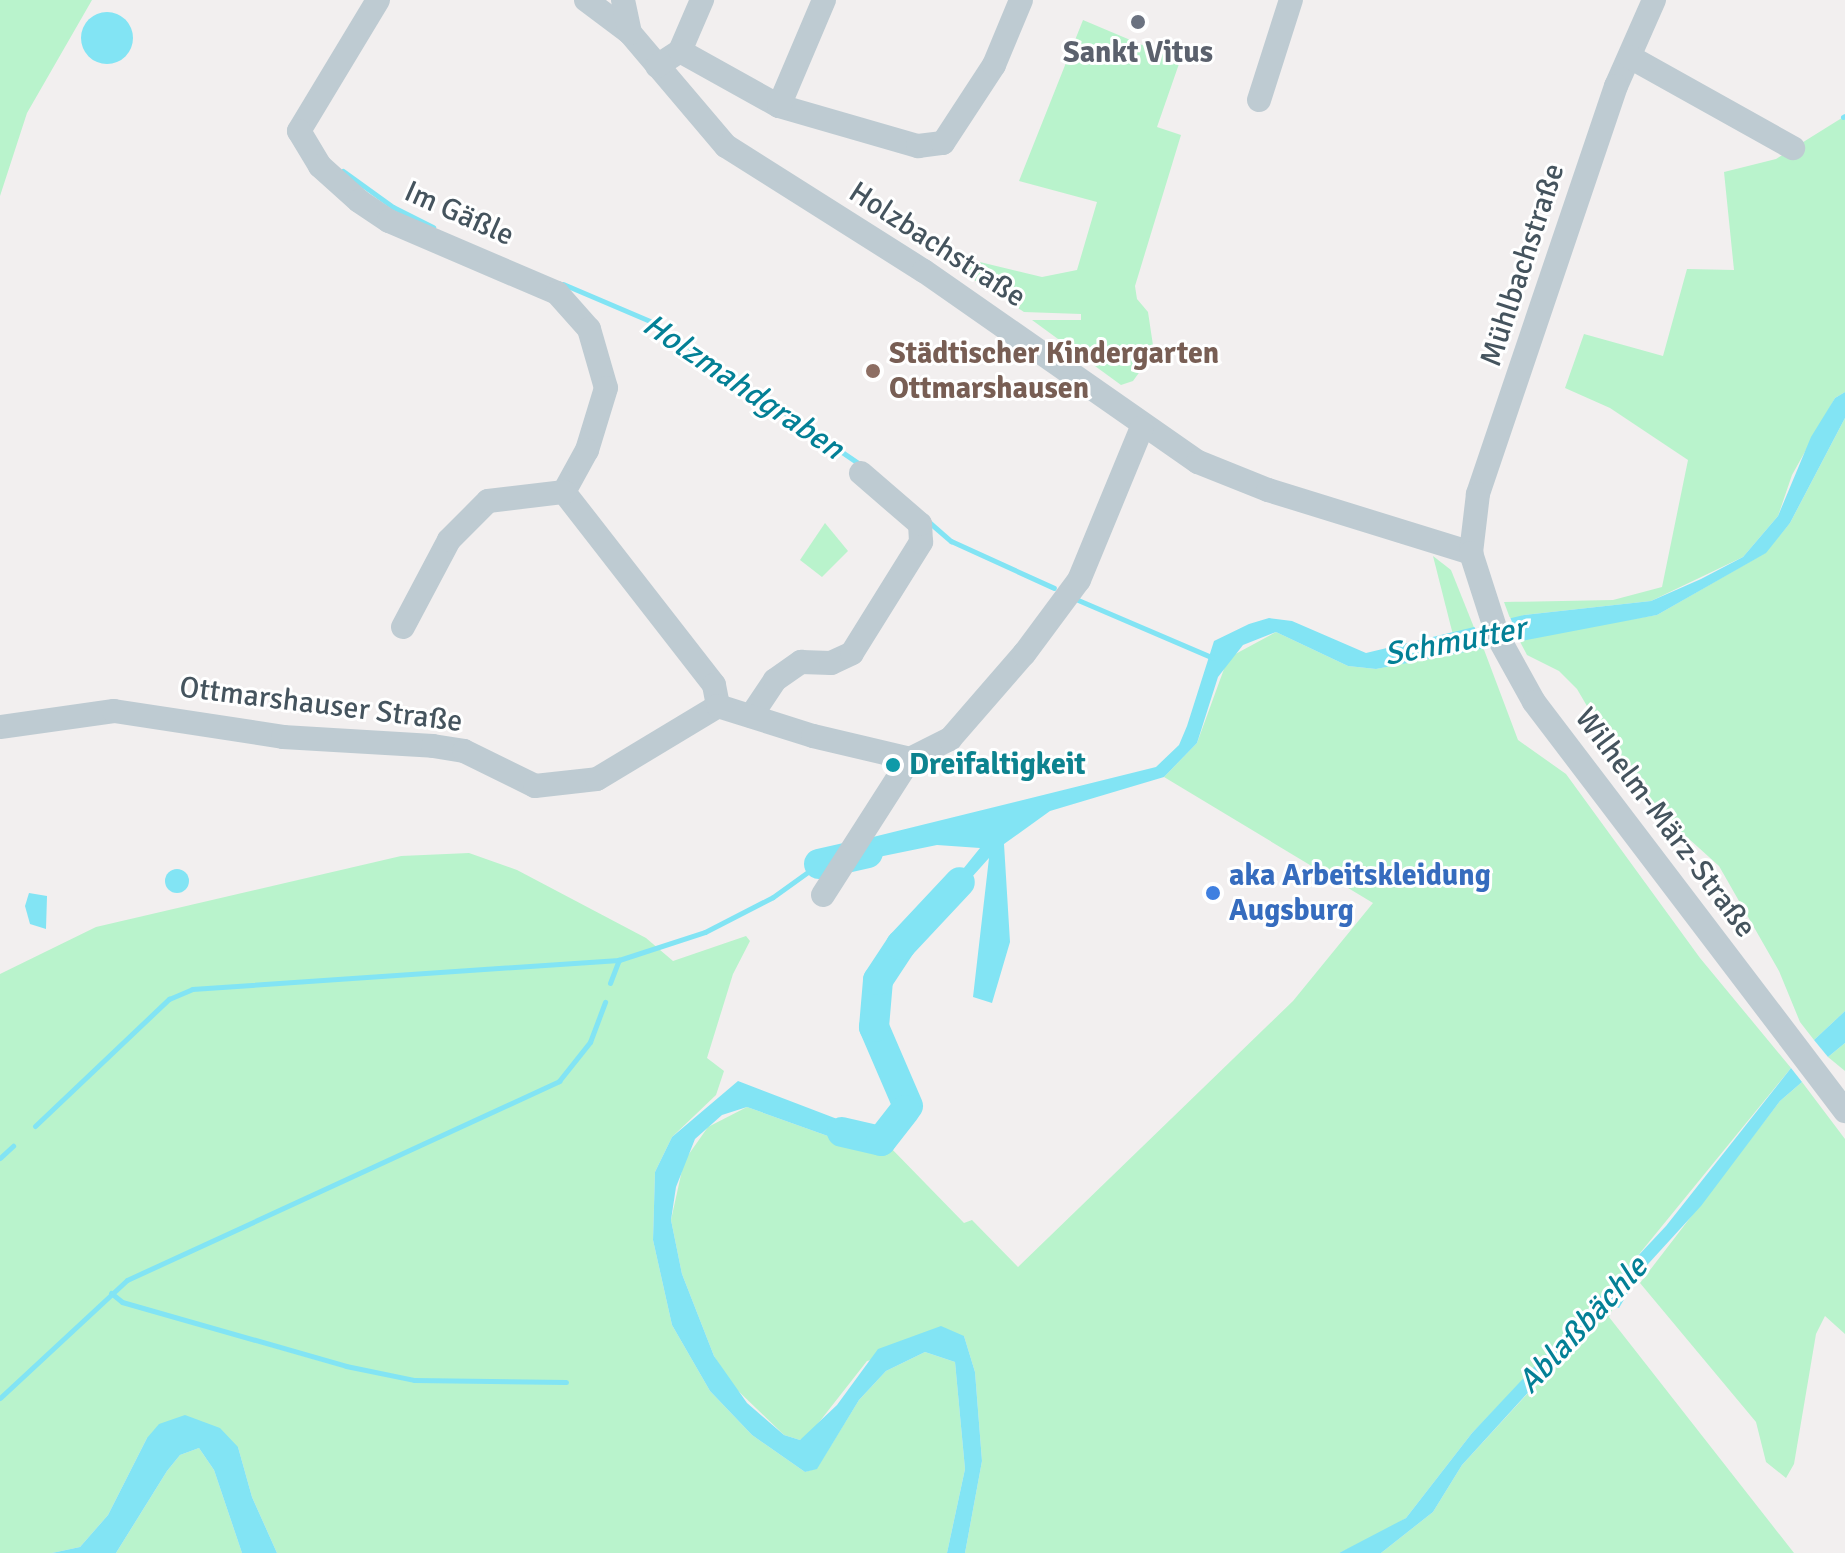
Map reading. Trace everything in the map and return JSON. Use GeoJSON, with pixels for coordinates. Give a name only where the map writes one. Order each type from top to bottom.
{"type":"FeatureCollection","features":[{"type":"Feature","properties":{"kind":"street","name":"Im Gäßle"},"geometry":{"type":"LineString","coordinates":[[378,0],[299,131],[320,166],[359,201],[389,221],[557,293],[589,329],[606,388],[587,450],[564,492]]}},
{"type":"Feature","properties":{"kind":"street","name":"Holzbachstraße"},"geometry":{"type":"LineString","coordinates":[[586,0],[630,33],[726,146],[937,279],[1142,427],[1236,479],[1471,553]]}},
{"type":"Feature","properties":{"kind":"street"},"geometry":{"type":"LineString","coordinates":[[623,0],[630,33]]}},
{"type":"Feature","properties":{"kind":"street"},"geometry":{"type":"LineString","coordinates":[[657,66],[680,51],[702,0]]}},
{"type":"Feature","properties":{"kind":"street"},"geometry":{"type":"LineString","coordinates":[[779,106],[824,0]]}},
{"type":"Feature","properties":{"kind":"street"},"geometry":{"type":"LineString","coordinates":[[680,51],[779,106],[918,146],[943,143],[994,65],[1021,0]]}},
{"type":"Feature","properties":{"kind":"street"},"geometry":{"type":"LineString","coordinates":[[1259,100],[1291,0]]}},
{"type":"Feature","properties":{"kind":"street","name":"Mühlbachstraße"},"geometry":{"type":"LineString","coordinates":[[1471,553],[1478,494],[1630,57],[1654,0]]}},
{"type":"Feature","properties":{"kind":"street"},"geometry":{"type":"LineString","coordinates":[[1630,57],[1793,148]]}},
{"type":"Feature","properties":{"kind":"street"},"geometry":{"type":"LineString","coordinates":[[829,885],[910,759],[950,739],[1024,654],[1079,580],[1142,427]]}},
{"type":"Feature","properties":{"kind":"street"},"geometry":{"type":"LineString","coordinates":[[751,716],[775,680],[801,662],[831,663],[852,653],[921,542],[920,524],[861,473]]}},
{"type":"Feature","properties":{"kind":"street"},"geometry":{"type":"LineString","coordinates":[[403,627],[449,540],[488,501],[564,492],[714,685],[718,706],[910,759]]}},
{"type":"Feature","properties":{"kind":"street","name":"Wilhelm-März-Straße"},"geometry":{"type":"LineString","coordinates":[[1471,553],[1486,608],[1511,663],[1549,722],[1838,1102]]}},
{"type":"Feature","properties":{"kind":"street","name":"Ottmarshauser Straße"},"geometry":{"type":"LineString","coordinates":[[0,727],[114,711],[283,737],[433,746],[464,751],[535,786],[597,779],[718,706]]}},
{"type":"Feature","properties":{"kind":"green space"},"geometry":{"type":"Polygon","coordinates":[[[0,0],[92,0],[27,113],[0,196],[0,0]]]}},
{"type":"Feature","properties":{"kind":"green space"},"geometry":{"type":"Polygon","coordinates":[[[1083,20],[1180,61],[1157,127],[1181,135],[1135,286],[1137,299],[1148,312],[1154,352],[1133,381],[1121,385],[1032,320],[1081,320],[1081,314],[1024,312],[926,249],[1042,277],[1077,270],[1097,202],[1019,181],[1083,20]]]}},
{"type":"Feature","properties":{"kind":"green space"},"geometry":{"type":"Polygon","coordinates":[[[1845,116],[1845,392],[1835,398],[1792,475],[1778,516],[1743,557],[1651,601],[1524,615],[1511,621],[1504,602],[1613,600],[1662,587],[1688,460],[1610,408],[1565,388],[1584,334],[1663,356],[1687,269],[1734,270],[1724,172],[1776,159],[1845,116]]]}},
{"type":"Feature","properties":{"kind":"green space"},"geometry":{"type":"Polygon","coordinates":[[[1845,418],[1845,1011],[1814,1040],[1800,1022],[1779,971],[1719,866],[1638,793],[1577,689],[1559,671],[1527,655],[1518,638],[1657,615],[1765,553],[1790,523],[1845,418]]]}},
{"type":"Feature","properties":{"kind":"green space"},"geometry":{"type":"Polygon","coordinates":[[[825,523],[848,551],[822,577],[800,560],[825,523]]]}},
{"type":"Feature","properties":{"kind":"green space"},"geometry":{"type":"Polygon","coordinates":[[[1433,556],[1451,570],[1475,630],[1453,635],[1433,556]]]}},
{"type":"Feature","properties":{"kind":"green space"},"geometry":{"type":"Polygon","coordinates":[[[1276,632],[1348,666],[1376,669],[1483,647],[1518,740],[1566,774],[1700,958],[1791,1068],[1609,1291],[1472,1433],[1406,1518],[1378,1535],[1339,1553],[965,1553],[982,1461],[975,1372],[964,1336],[867,1361],[809,1435],[800,1440],[784,1435],[732,1385],[714,1356],[682,1274],[671,1220],[684,1161],[708,1127],[747,1107],[867,1150],[887,1144],[964,1223],[972,1220],[1018,1267],[1293,1001],[1373,903],[1164,777],[1197,743],[1228,658],[1276,632]]]}},
{"type":"Feature","properties":{"kind":"green space"},"geometry":{"type":"Polygon","coordinates":[[[469,853],[517,870],[646,938],[673,961],[746,936],[750,941],[733,974],[707,1058],[724,1071],[716,1095],[672,1137],[655,1172],[653,1240],[672,1325],[710,1391],[752,1435],[805,1472],[817,1468],[859,1400],[886,1371],[925,1352],[955,1362],[965,1469],[947,1553],[277,1553],[252,1497],[238,1447],[147,1438],[108,1515],[80,1547],[52,1553],[0,1553],[0,974],[96,927],[401,856],[469,853]]]}},
{"type":"Feature","properties":{"kind":"green space"},"geometry":{"type":"Polygon","coordinates":[[[1845,1043],[1845,1071],[1828,1057],[1845,1043]]]}},
{"type":"Feature","properties":{"kind":"green space"},"geometry":{"type":"Polygon","coordinates":[[[1802,1082],[1845,1139],[1845,1334],[1825,1316],[1816,1334],[1794,1464],[1786,1478],[1766,1462],[1756,1422],[1640,1283],[1780,1101],[1802,1082]]]}},
{"type":"Feature","properties":{"kind":"green space"},"geometry":{"type":"Polygon","coordinates":[[[1609,1305],[1613,1308],[1609,1317],[1794,1553],[1381,1553],[1433,1512],[1462,1465],[1609,1305]]]}},
{"type":"Feature","properties":{"kind":"green space"},"geometry":{"type":"Polygon","coordinates":[[[199,1448],[214,1470],[242,1553],[116,1553],[167,1471],[180,1455],[199,1448]]]}},
{"type":"Feature","properties":{"kind":"water"},"geometry":{"type":"Polygon","coordinates":[[[107,12],[125,20],[133,38],[125,56],[107,64],[89,56],[81,38],[89,20],[107,12]]]}},
{"type":"Feature","properties":{"kind":"water"},"geometry":{"type":"Polygon","coordinates":[[[1845,392],[1845,418],[1790,523],[1766,553],[1657,615],[1376,669],[1348,666],[1276,632],[1243,645],[1218,677],[1197,743],[1164,777],[1050,811],[1004,844],[1010,942],[992,1003],[973,997],[989,858],[937,916],[930,910],[980,848],[937,845],[854,862],[869,838],[1156,767],[1179,745],[1214,641],[1249,624],[1269,618],[1292,621],[1366,653],[1524,615],[1651,601],[1701,579],[1743,557],[1778,516],[1811,437],[1835,398],[1845,392]]]}},
{"type":"Feature","properties":{"kind":"water"},"geometry":{"type":"Polygon","coordinates":[[[177,869],[186,872],[189,881],[186,890],[177,893],[168,890],[165,881],[168,872],[177,869]]]}},
{"type":"Feature","properties":{"kind":"water"},"geometry":{"type":"Polygon","coordinates":[[[29,893],[47,896],[46,929],[30,924],[25,906],[29,893]]]}},
{"type":"Feature","properties":{"kind":"water"},"geometry":{"type":"Polygon","coordinates":[[[1845,1011],[1845,1043],[1828,1057],[1814,1040],[1845,1011]]]}},
{"type":"Feature","properties":{"kind":"water","name":"Ablaßbächle"},"geometry":{"type":"Polygon","coordinates":[[[1791,1068],[1802,1082],[1780,1101],[1701,1206],[1639,1274],[1619,1308],[1608,1305],[1462,1465],[1433,1512],[1381,1553],[1339,1553],[1406,1518],[1472,1433],[1666,1226],[1791,1068]]]}},
{"type":"Feature","properties":{"kind":"water"},"geometry":{"type":"Polygon","coordinates":[[[738,1081],[866,1130],[887,1144],[867,1150],[747,1107],[722,1115],[695,1139],[676,1187],[671,1220],[682,1274],[714,1356],[747,1403],[784,1435],[800,1440],[837,1405],[878,1349],[941,1326],[964,1336],[975,1372],[982,1461],[965,1553],[947,1553],[965,1469],[955,1362],[925,1352],[886,1371],[859,1400],[817,1469],[805,1472],[752,1435],[710,1391],[672,1325],[653,1240],[655,1172],[672,1137],[738,1081]]]}},
{"type":"Feature","properties":{"kind":"water"},"geometry":{"type":"Polygon","coordinates":[[[185,1415],[220,1428],[238,1447],[252,1497],[277,1553],[242,1553],[214,1470],[199,1448],[180,1455],[167,1471],[116,1553],[52,1553],[80,1547],[108,1515],[147,1438],[159,1424],[185,1415]]]}},
{"type":"Feature","properties":{"kind":"pier"},"geometry":{"type":"Polygon","coordinates":[[[1510,617],[1520,642],[1485,650],[1474,626],[1510,617]]]}},
{"type":"Feature","properties":{"kind":"waterway","name":"Holzmahdgraben"},"geometry":{"type":"LineString","coordinates":[[343,171],[393,207],[433,227]]}},
{"type":"Feature","properties":{"kind":"waterway","name":"Holzmahdgraben"},"geometry":{"type":"LineString","coordinates":[[563,284],[652,322],[861,465]]}},
{"type":"Feature","properties":{"kind":"waterway","name":"Holzmahdgraben"},"geometry":{"type":"LineString","coordinates":[[930,523],[951,541],[1054,588]]}},
{"type":"Feature","properties":{"kind":"waterway","name":"Holzmahdgraben"},"geometry":{"type":"LineString","coordinates":[[1078,600],[1213,658]]}},
{"type":"Feature","properties":{"kind":"waterway"},"geometry":{"type":"LineString","coordinates":[[819,864],[868,853]]}},
{"type":"Feature","properties":{"kind":"waterway"},"geometry":{"type":"LineString","coordinates":[[35,1126],[169,999],[192,989],[619,960],[705,932],[773,897],[819,864]]}},
{"type":"Feature","properties":{"kind":"waterway"},"geometry":{"type":"LineString","coordinates":[[908,1106],[874,1027],[878,980],[901,945],[960,882]]}},
{"type":"Feature","properties":{"kind":"waterway"},"geometry":{"type":"LineString","coordinates":[[610,983],[619,960]]}},
{"type":"Feature","properties":{"kind":"waterway"},"geometry":{"type":"LineString","coordinates":[[0,1398],[127,1280],[559,1081],[590,1042],[605,1002]]}},
{"type":"Feature","properties":{"kind":"waterway","name":"Schmutter"},"geometry":{"type":"LineString","coordinates":[[842,1132],[881,1141],[905,1110]]}},
{"type":"Feature","properties":{"kind":"waterway"},"geometry":{"type":"LineString","coordinates":[[0,1158],[13,1146]]}},
{"type":"Feature","properties":{"kind":"waterway"},"geometry":{"type":"LineString","coordinates":[[111,1293],[122,1302],[346,1366],[414,1380],[566,1382]]}},
{"type":"Feature","properties":{"kind":"place","name":"Sankt Vitus"},"geometry":{"type":"Point","coordinates":[1138,22]}},
{"type":"Feature","properties":{"kind":"place","name":"Städtischer Kindergarten Ottmarshausen"},"geometry":{"type":"Point","coordinates":[873,371]}},
{"type":"Feature","properties":{"kind":"place","name":"Dreifaltigkeit"},"geometry":{"type":"Point","coordinates":[893,765]}},
{"type":"Feature","properties":{"kind":"place","name":"aka Arbeitskleidung Augsburg"},"geometry":{"type":"Point","coordinates":[1213,893]}}]}
